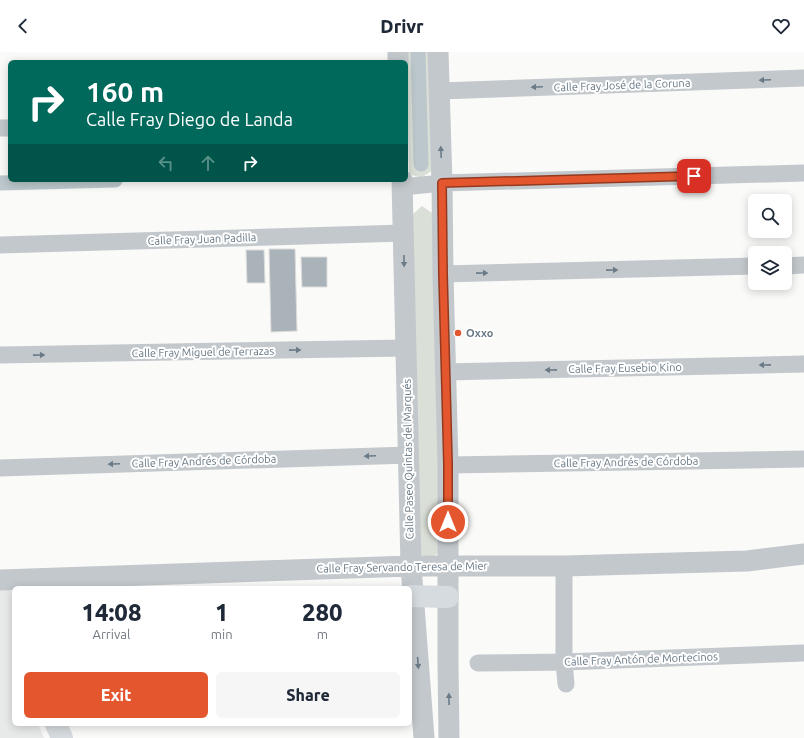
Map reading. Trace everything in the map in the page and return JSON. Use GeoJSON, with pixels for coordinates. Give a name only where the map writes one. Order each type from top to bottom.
{"type":"FeatureCollection","features":[{"type":"Feature","properties":{"kind":"highway"},"geometry":{"type":"LineString","coordinates":[[412,596],[448,597]]}},
{"type":"Feature","properties":{"kind":"highway"},"geometry":{"type":"LineString","coordinates":[[57,726],[62,738]]}},
{"type":"Feature","properties":{"kind":"street"},"geometry":{"type":"LineString","coordinates":[[438,52],[448,464],[449,738]]}},
{"type":"Feature","properties":{"kind":"street","name":"Calle Fray José de la Coruna"},"geometry":{"type":"LineString","coordinates":[[440,91],[804,78]]}},
{"type":"Feature","properties":{"kind":"street"},"geometry":{"type":"LineString","coordinates":[[403,183],[804,173]]}},
{"type":"Feature","properties":{"kind":"street","name":"Calle Paseo Quintas del Marqués"},"geometry":{"type":"LineString","coordinates":[[403,183],[412,586]]}},
{"type":"Feature","properties":{"kind":"street","name":"Calle Fray Juan Padilla"},"geometry":{"type":"LineString","coordinates":[[0,245],[404,233]]}},
{"type":"Feature","properties":{"kind":"street"},"geometry":{"type":"LineString","coordinates":[[792,266],[804,265]]}},
{"type":"Feature","properties":{"kind":"street"},"geometry":{"type":"LineString","coordinates":[[443,274],[748,266]]}},
{"type":"Feature","properties":{"kind":"street","name":"Calle Fray Miguel de Terrazas"},"geometry":{"type":"LineString","coordinates":[[0,356],[406,348]]}},
{"type":"Feature","properties":{"kind":"street","name":"Calle Fray Eusebio Kino"},"geometry":{"type":"LineString","coordinates":[[446,372],[804,364]]}},
{"type":"Feature","properties":{"kind":"street","name":"Calle Fray Andrés de Córdoba"},"geometry":{"type":"LineString","coordinates":[[0,468],[409,455]]}},
{"type":"Feature","properties":{"kind":"street","name":"Calle Fray Andrés de Córdoba"},"geometry":{"type":"LineString","coordinates":[[448,464],[804,459]]}},
{"type":"Feature","properties":{"kind":"street","name":"Calle Fray Servando Teresa de Mier"},"geometry":{"type":"LineString","coordinates":[[0,580],[448,565],[564,566],[747,561],[804,554]]}},
{"type":"Feature","properties":{"kind":"street"},"geometry":{"type":"LineString","coordinates":[[564,566],[564,662],[566,684]]}},
{"type":"Feature","properties":{"kind":"street","name":"Calle Paseo Quintas del Marqués"},"geometry":{"type":"LineString","coordinates":[[412,596],[424,738]]}},
{"type":"Feature","properties":{"kind":"street","name":"Calle Fray Antón de Mortecinos"},"geometry":{"type":"LineString","coordinates":[[478,663],[564,662],[804,653]]}},
{"type":"Feature","properties":{"kind":"shaded area"},"geometry":{"type":"Polygon","coordinates":[[[406,52],[430,52],[433,170],[421,178],[409,174],[408,60],[406,60],[406,52]]]}},
{"type":"Feature","properties":{"kind":"shaded area"},"geometry":{"type":"Polygon","coordinates":[[[422,206],[435,215],[439,553],[431,557],[421,555],[410,217],[422,206]]]}},
{"type":"Feature","properties":{"kind":"shaded area"},"geometry":{"type":"Polygon","coordinates":[[[92,583],[93,586],[12,586],[12,726],[39,726],[44,738],[0,738],[0,586],[92,583]]]}},
{"type":"Feature","properties":{"kind":"building"},"geometry":{"type":"Polygon","coordinates":[[[269,249],[295,249],[297,331],[271,332],[269,249]]]}},
{"type":"Feature","properties":{"kind":"building"},"geometry":{"type":"Polygon","coordinates":[[[246,250],[264,250],[265,283],[247,283],[246,250]]]}},
{"type":"Feature","properties":{"kind":"building"},"geometry":{"type":"Polygon","coordinates":[[[301,257],[327,257],[327,287],[302,287],[301,257]]]}},
{"type":"Feature","properties":{"kind":"waterway"},"geometry":{"type":"LineString","coordinates":[[418,52],[421,164]]}},
{"type":"Feature","properties":{"kind":"waterway"},"geometry":{"type":"LineString","coordinates":[[0,183],[38,182]]}},
{"type":"Feature","properties":{"kind":"place","name":"Oxxo"},"geometry":{"type":"Point","coordinates":[458,333]}},
{"type":"Feature","properties":{"kind":"route"},"geometry":{"type":"LineString","coordinates":[[448,522],[442,183],[694,176]]}}]}
